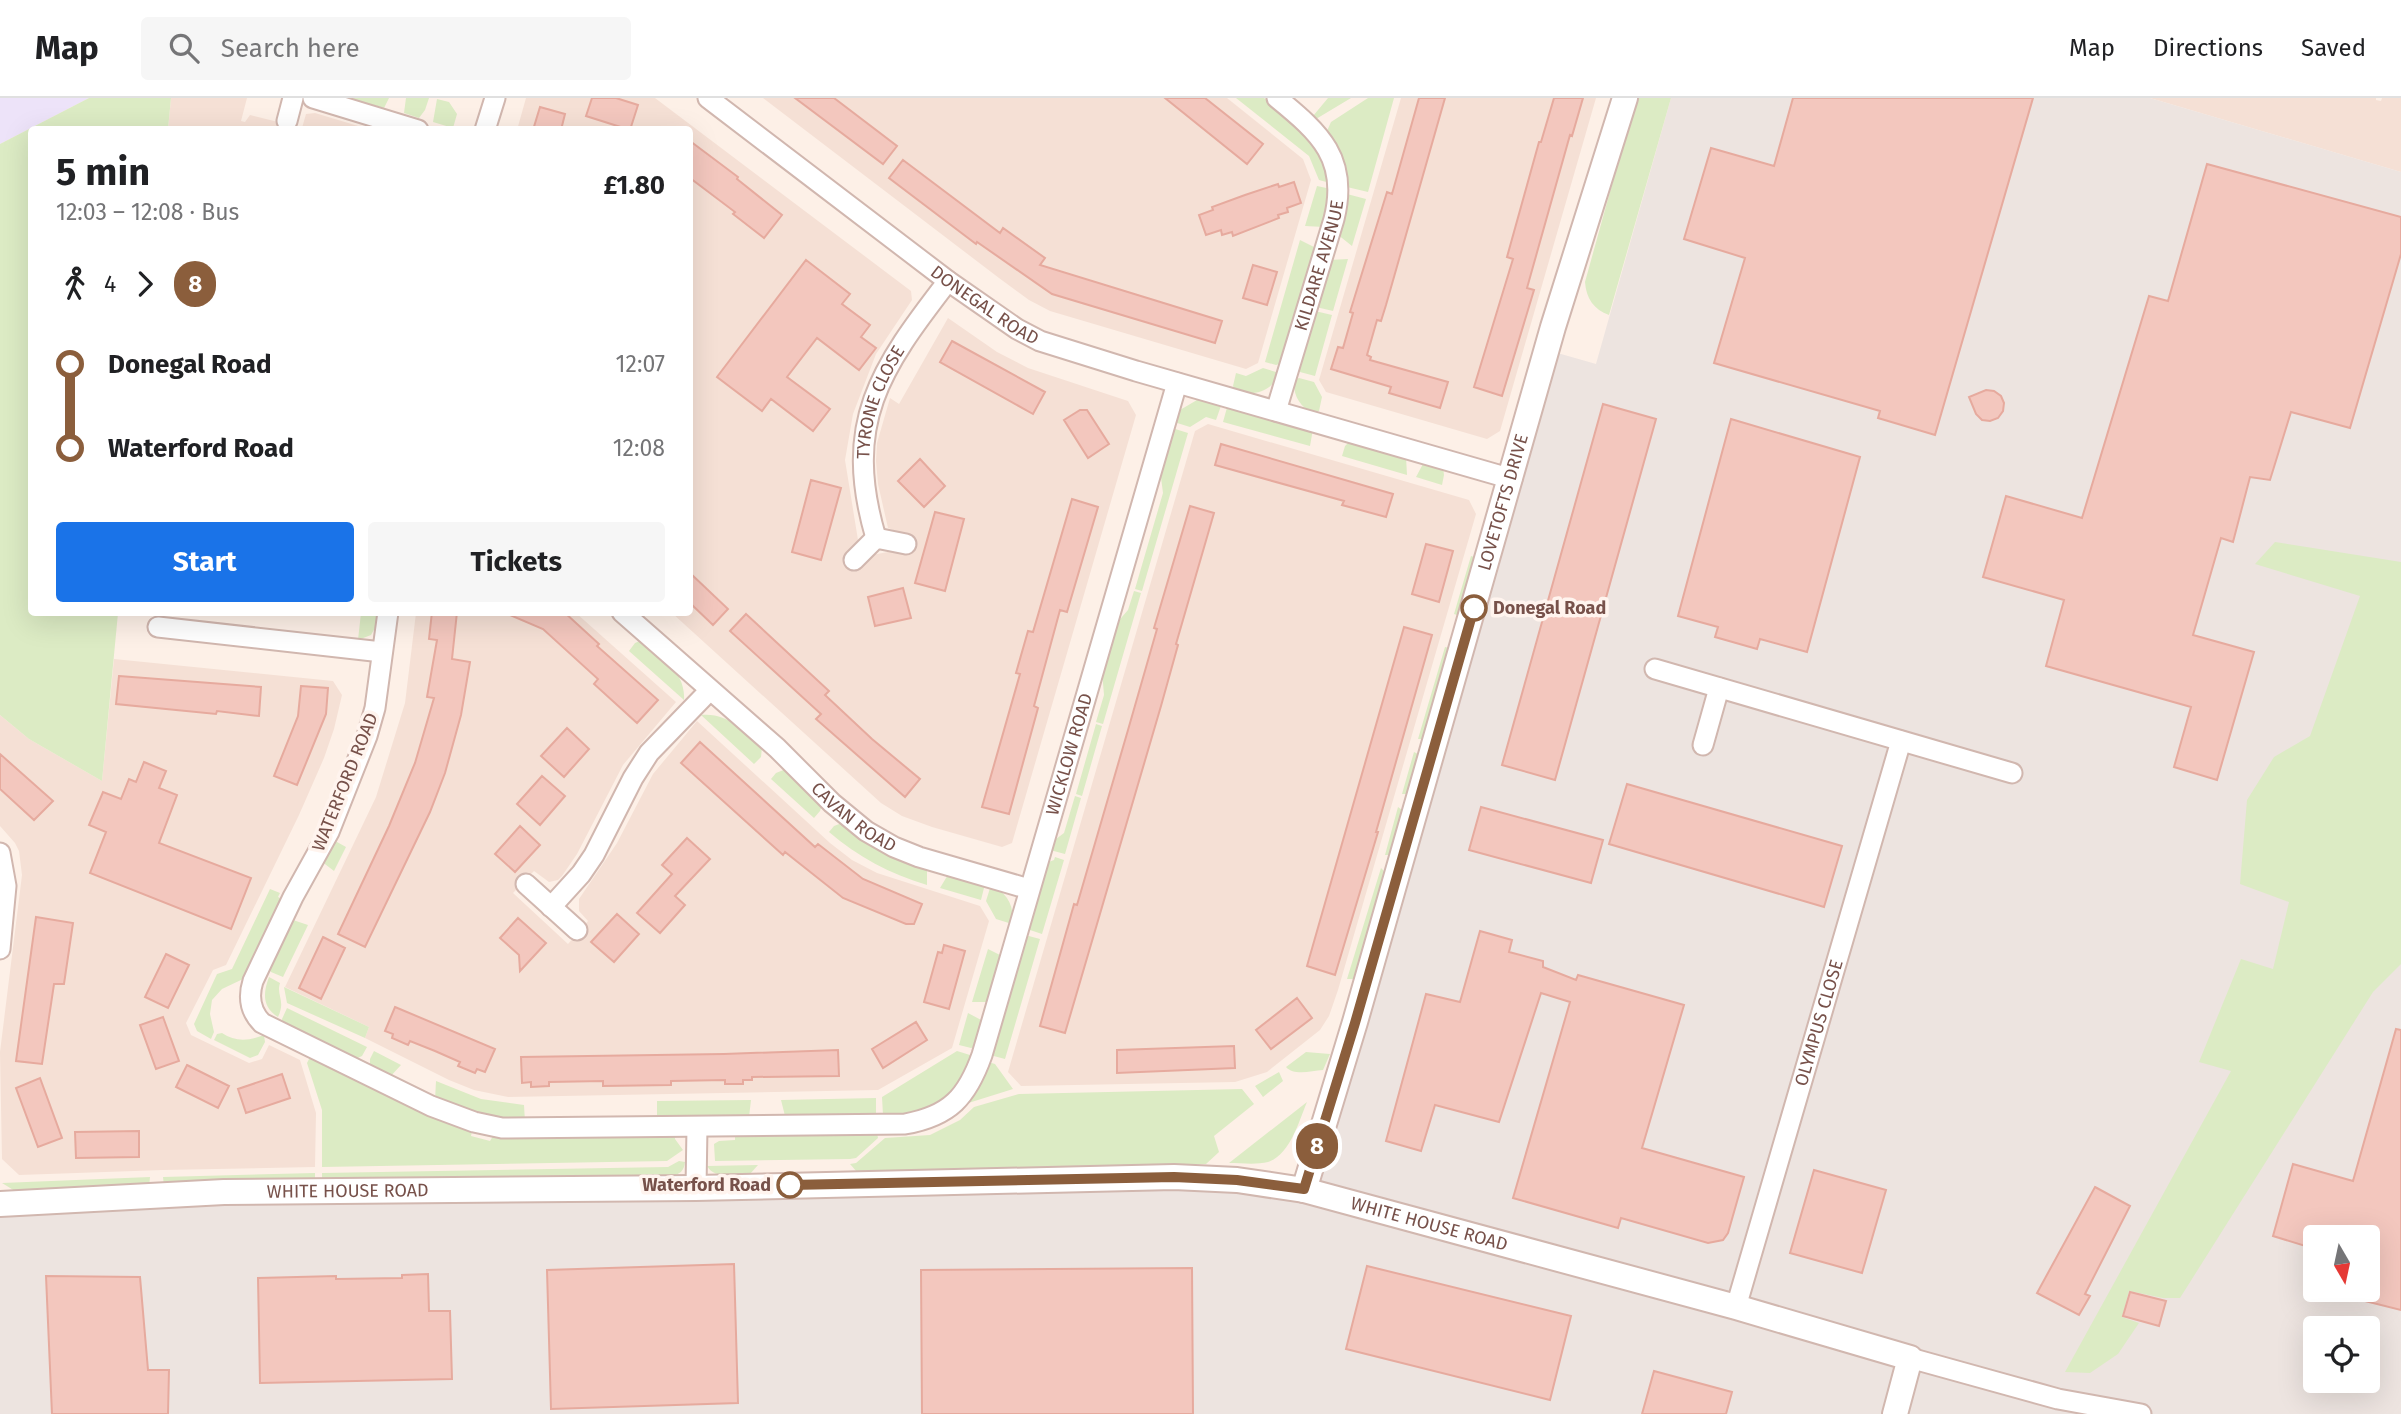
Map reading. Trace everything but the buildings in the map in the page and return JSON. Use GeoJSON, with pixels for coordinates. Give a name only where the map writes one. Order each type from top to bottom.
{"type":"FeatureCollection","features":[{"type":"Feature","properties":{"kind":"street"},"geometry":{"type":"LineString","coordinates":[[287,121],[293,98]]}},
{"type":"Feature","properties":{"kind":"street"},"geometry":{"type":"LineString","coordinates":[[313,98],[405,126]]}},
{"type":"Feature","properties":{"kind":"street"},"geometry":{"type":"LineString","coordinates":[[486,126],[495,98]]}},
{"type":"Feature","properties":{"kind":"street","name":"DONEGAL ROAD"},"geometry":{"type":"LineString","coordinates":[[709,98],[948,281],[1017,329],[1040,341],[1066,351],[1512,479]]}},
{"type":"Feature","properties":{"kind":"street","name":"KILDARE AVENUE"},"geometry":{"type":"LineString","coordinates":[[1276,411],[1334,219],[1339,188],[1336,167],[1325,144],[1308,123],[1277,98]]}},
{"type":"Feature","properties":{"kind":"street","name":"LOVETOFTS DRIVE"},"geometry":{"type":"LineString","coordinates":[[1304,1189],[1359,1010],[1553,327],[1625,98]]}},
{"type":"Feature","properties":{"kind":"street","name":"TYRONE CLOSE"},"geometry":{"type":"LineString","coordinates":[[876,538],[862,466],[867,419],[889,362],[911,328],[948,281]]}},
{"type":"Feature","properties":{"kind":"street","name":"WICKLOW ROAD"},"geometry":{"type":"LineString","coordinates":[[697,1127],[905,1124],[930,1118],[959,1100],[966,1092],[976,1071],[1177,383]]}},
{"type":"Feature","properties":{"kind":"street"},"geometry":{"type":"LineString","coordinates":[[854,560],[876,538],[905,544]]}},
{"type":"Feature","properties":{"kind":"street","name":"WATERFORD ROAD"},"geometry":{"type":"LineString","coordinates":[[387,616],[375,708],[367,736],[329,831],[293,897],[253,981],[251,1005],[258,1020],[267,1027],[431,1106],[474,1122],[520,1129],[697,1127]]}},
{"type":"Feature","properties":{"kind":"street","name":"CAVAN ROAD"},"geometry":{"type":"LineString","coordinates":[[627,616],[777,748],[842,812],[873,835],[919,857],[1029,889]]}},
{"type":"Feature","properties":{"kind":"street"},"geometry":{"type":"LineString","coordinates":[[158,627],[382,652]]}},
{"type":"Feature","properties":{"kind":"street"},"geometry":{"type":"LineString","coordinates":[[1655,669],[2012,773]]}},
{"type":"Feature","properties":{"kind":"street"},"geometry":{"type":"LineString","coordinates":[[1703,745],[1719,688]]}},
{"type":"Feature","properties":{"kind":"street"},"geometry":{"type":"LineString","coordinates":[[551,907],[594,855],[633,778],[649,753],[710,690]]}},
{"type":"Feature","properties":{"kind":"street","name":"OLYMPUS CLOSE"},"geometry":{"type":"LineString","coordinates":[[1736,1307],[1901,741]]}},
{"type":"Feature","properties":{"kind":"street"},"geometry":{"type":"LineString","coordinates":[[0,853],[6,886],[0,948]]}},
{"type":"Feature","properties":{"kind":"street"},"geometry":{"type":"LineString","coordinates":[[526,884],[577,930]]}},
{"type":"Feature","properties":{"kind":"street"},"geometry":{"type":"LineString","coordinates":[[696,1188],[697,1127]]}},
{"type":"Feature","properties":{"kind":"street","name":"WHITE HOUSE ROAD"},"geometry":{"type":"LineString","coordinates":[[0,1204],[224,1192],[696,1188],[1174,1177],[1237,1180],[1304,1189],[1736,1307],[2058,1399],[2141,1414]]}},
{"type":"Feature","properties":{"kind":"street"},"geometry":{"type":"LineString","coordinates":[[1895,1414],[1910,1358]]}},
{"type":"Feature","properties":{"kind":"shaded area"},"geometry":{"type":"Polygon","coordinates":[[[0,98],[89,98],[35,126],[28,126],[28,130],[0,144],[0,98]]]}},
{"type":"Feature","properties":{"kind":"shaded area"},"geometry":{"type":"Polygon","coordinates":[[[171,98],[247,98],[241,121],[245,122],[250,115],[294,126],[168,126],[171,98]]]}},
{"type":"Feature","properties":{"kind":"shaded area"},"geometry":{"type":"Polygon","coordinates":[[[526,98],[655,98],[692,126],[518,126],[526,98]]]}},
{"type":"Feature","properties":{"kind":"shaded area"},"geometry":{"type":"Polygon","coordinates":[[[763,98],[1227,98],[1303,159],[1311,180],[1258,363],[1246,369],[1050,311],[1029,300],[763,98]]]}},
{"type":"Feature","properties":{"kind":"shaded area"},"geometry":{"type":"Polygon","coordinates":[[[1401,98],[1596,98],[1500,431],[1487,439],[1326,392],[1319,380],[1401,98]]]}},
{"type":"Feature","properties":{"kind":"shaded area"},"geometry":{"type":"Polygon","coordinates":[[[1671,98],[2150,98],[2401,172],[2401,1414],[0,1414],[0,1204],[696,1188],[1304,1189],[1547,350],[1596,364],[1671,98]]]}},
{"type":"Feature","properties":{"kind":"shaded area"},"geometry":{"type":"Polygon","coordinates":[[[2150,98],[2376,98],[2381,101],[2382,98],[2401,98],[2401,172],[2150,98]]]}},
{"type":"Feature","properties":{"kind":"shaded area"},"geometry":{"type":"Polygon","coordinates":[[[315,113],[358,126],[303,126],[306,114],[315,113]]]}},
{"type":"Feature","properties":{"kind":"shaded area"},"geometry":{"type":"Polygon","coordinates":[[[693,127],[911,291],[912,300],[876,354],[853,414],[845,460],[858,540],[846,554],[859,566],[872,555],[893,551],[907,535],[888,528],[878,484],[877,443],[890,398],[899,404],[948,318],[997,352],[1028,368],[1128,401],[1136,415],[1012,843],[1002,847],[932,827],[902,816],[881,803],[675,616],[693,616],[693,127]]]}},
{"type":"Feature","properties":{"kind":"shaded area"},"geometry":{"type":"Polygon","coordinates":[[[1208,424],[1469,500],[1476,514],[1338,990],[1329,1016],[1320,1030],[1267,1072],[1235,1082],[1021,1086],[1008,1072],[1195,431],[1208,424]]]}},
{"type":"Feature","properties":{"kind":"shaded area"},"geometry":{"type":"Polygon","coordinates":[[[416,616],[579,616],[676,702],[623,765],[577,854],[562,876],[549,882],[534,871],[513,893],[568,944],[588,921],[579,911],[579,899],[617,843],[653,774],[697,721],[852,860],[877,873],[980,906],[989,921],[952,1048],[878,1090],[508,1097],[474,1090],[449,1080],[365,1038],[369,1027],[285,987],[376,797],[405,703],[416,616]]]}},
{"type":"Feature","properties":{"kind":"shaded area"},"geometry":{"type":"Polygon","coordinates":[[[114,659],[333,681],[342,695],[324,758],[299,815],[226,965],[213,970],[186,1023],[191,1035],[249,1063],[262,1059],[269,1045],[300,1060],[316,1113],[315,1167],[19,1175],[2,1159],[0,1052],[22,875],[19,851],[0,826],[0,715],[29,739],[102,781],[114,659]]]}},
{"type":"Feature","properties":{"kind":"green space"},"geometry":{"type":"Polygon","coordinates":[[[89,98],[171,98],[168,126],[35,126],[89,98]]]}},
{"type":"Feature","properties":{"kind":"green space"},"geometry":{"type":"Polygon","coordinates":[[[348,98],[389,98],[384,108],[348,98]]]}},
{"type":"Feature","properties":{"kind":"green space"},"geometry":{"type":"Polygon","coordinates":[[[406,98],[429,98],[419,118],[404,113],[406,98]]]}},
{"type":"Feature","properties":{"kind":"green space"},"geometry":{"type":"Polygon","coordinates":[[[1236,98],[1264,98],[1303,129],[1321,152],[1330,183],[1319,180],[1309,156],[1236,98]]]}},
{"type":"Feature","properties":{"kind":"green space"},"geometry":{"type":"Polygon","coordinates":[[[1328,98],[1351,98],[1316,119],[1313,116],[1328,98]]]}},
{"type":"Feature","properties":{"kind":"green space"},"geometry":{"type":"Polygon","coordinates":[[[1368,98],[1394,98],[1368,192],[1347,187],[1339,151],[1327,131],[1331,122],[1368,98]]]}},
{"type":"Feature","properties":{"kind":"green space"},"geometry":{"type":"Polygon","coordinates":[[[1636,98],[1671,98],[1609,315],[1592,303],[1585,282],[1636,98]]]}},
{"type":"Feature","properties":{"kind":"green space"},"geometry":{"type":"Polygon","coordinates":[[[437,99],[449,102],[457,114],[454,126],[433,122],[437,99]]]}},
{"type":"Feature","properties":{"kind":"green space"},"geometry":{"type":"Polygon","coordinates":[[[28,130],[28,616],[118,616],[102,781],[29,739],[0,715],[0,144],[28,130]]]}},
{"type":"Feature","properties":{"kind":"green space"},"geometry":{"type":"Polygon","coordinates":[[[1317,186],[1331,189],[1324,227],[1305,226],[1317,186]]]}},
{"type":"Feature","properties":{"kind":"green space"},"geometry":{"type":"Polygon","coordinates":[[[1347,194],[1366,199],[1352,246],[1337,234],[1347,194]]]}},
{"type":"Feature","properties":{"kind":"green space"},"geometry":{"type":"Polygon","coordinates":[[[1300,240],[1316,248],[1283,363],[1276,365],[1265,362],[1300,240]]]}},
{"type":"Feature","properties":{"kind":"green space"},"geometry":{"type":"Polygon","coordinates":[[[1348,259],[1333,311],[1316,307],[1329,260],[1348,259]]]}},
{"type":"Feature","properties":{"kind":"green space"},"geometry":{"type":"Polygon","coordinates":[[[1315,311],[1332,315],[1315,376],[1300,372],[1297,368],[1315,311]]]}},
{"type":"Feature","properties":{"kind":"green space"},"geometry":{"type":"Polygon","coordinates":[[[1263,368],[1276,372],[1278,376],[1270,386],[1255,393],[1236,392],[1233,386],[1236,373],[1246,376],[1263,368]]]}},
{"type":"Feature","properties":{"kind":"green space"},"geometry":{"type":"Polygon","coordinates":[[[1299,378],[1314,382],[1322,397],[1319,411],[1313,414],[1304,408],[1296,396],[1294,380],[1299,378]]]}},
{"type":"Feature","properties":{"kind":"green space"},"geometry":{"type":"Polygon","coordinates":[[[1197,400],[1222,403],[1216,420],[1206,417],[1190,427],[1174,422],[1180,410],[1197,400]]]}},
{"type":"Feature","properties":{"kind":"green space"},"geometry":{"type":"Polygon","coordinates":[[[1228,404],[1313,429],[1310,446],[1223,422],[1228,404]]]}},
{"type":"Feature","properties":{"kind":"green space"},"geometry":{"type":"Polygon","coordinates":[[[1172,428],[1188,433],[1142,591],[1135,589],[1163,493],[1160,470],[1172,428]]]}},
{"type":"Feature","properties":{"kind":"green space"},"geometry":{"type":"Polygon","coordinates":[[[1351,440],[1406,457],[1407,475],[1342,456],[1345,446],[1351,440]]]}},
{"type":"Feature","properties":{"kind":"green space"},"geometry":{"type":"Polygon","coordinates":[[[1424,462],[1443,467],[1442,485],[1416,477],[1424,462]]]}},
{"type":"Feature","properties":{"kind":"green space"},"geometry":{"type":"Polygon","coordinates":[[[2275,542],[2401,562],[2401,964],[2373,992],[2180,1298],[2163,1298],[2129,1291],[2122,1317],[2139,1323],[2118,1354],[2090,1373],[2065,1372],[2231,1071],[2199,1062],[2241,959],[2273,969],[2289,902],[2240,884],[2247,800],[2274,757],[2310,736],[2360,596],[2255,564],[2275,542]]]}},
{"type":"Feature","properties":{"kind":"green space"},"geometry":{"type":"Polygon","coordinates":[[[1471,556],[1480,559],[1463,617],[1454,614],[1471,556]]]}},
{"type":"Feature","properties":{"kind":"green space"},"geometry":{"type":"Polygon","coordinates":[[[1134,591],[1141,593],[1103,724],[1096,722],[1104,695],[1102,671],[1115,625],[1128,610],[1134,591]]]}},
{"type":"Feature","properties":{"kind":"green space"},"geometry":{"type":"Polygon","coordinates":[[[361,616],[378,616],[371,635],[358,640],[361,616]]]}},
{"type":"Feature","properties":{"kind":"green space"},"geometry":{"type":"Polygon","coordinates":[[[642,640],[677,673],[684,690],[684,700],[629,651],[635,643],[642,640]]]}},
{"type":"Feature","properties":{"kind":"green space"},"geometry":{"type":"Polygon","coordinates":[[[1445,647],[1453,649],[1427,739],[1418,739],[1445,647]]]}},
{"type":"Feature","properties":{"kind":"green space"},"geometry":{"type":"Polygon","coordinates":[[[701,715],[719,716],[734,724],[762,747],[761,757],[754,764],[701,715]]]}},
{"type":"Feature","properties":{"kind":"green space"},"geometry":{"type":"Polygon","coordinates":[[[1096,724],[1102,726],[1082,796],[1076,794],[1096,724]]]}},
{"type":"Feature","properties":{"kind":"green space"},"geometry":{"type":"Polygon","coordinates":[[[1414,752],[1422,756],[1411,794],[1402,794],[1414,752]]]}},
{"type":"Feature","properties":{"kind":"green space"},"geometry":{"type":"Polygon","coordinates":[[[786,769],[823,803],[814,818],[771,779],[776,773],[786,769]]]}},
{"type":"Feature","properties":{"kind":"green space"},"geometry":{"type":"Polygon","coordinates":[[[1075,796],[1081,798],[1065,854],[1050,850],[1052,842],[1064,833],[1075,796]]]}},
{"type":"Feature","properties":{"kind":"green space"},"geometry":{"type":"Polygon","coordinates":[[[1398,807],[1406,813],[1394,855],[1385,855],[1398,807]]]}},
{"type":"Feature","properties":{"kind":"green space"},"geometry":{"type":"Polygon","coordinates":[[[842,823],[927,867],[927,885],[875,864],[829,832],[842,823]]]}},
{"type":"Feature","properties":{"kind":"green space"},"geometry":{"type":"Polygon","coordinates":[[[337,842],[346,847],[334,871],[321,861],[330,843],[337,842]]]}},
{"type":"Feature","properties":{"kind":"green space"},"geometry":{"type":"Polygon","coordinates":[[[1055,857],[1064,860],[1042,934],[1027,929],[1046,863],[1055,857]]]}},
{"type":"Feature","properties":{"kind":"green space"},"geometry":{"type":"Polygon","coordinates":[[[1381,868],[1388,875],[1358,979],[1347,979],[1381,868]]]}},
{"type":"Feature","properties":{"kind":"green space"},"geometry":{"type":"Polygon","coordinates":[[[949,873],[985,884],[981,900],[940,888],[949,873]]]}},
{"type":"Feature","properties":{"kind":"green space"},"geometry":{"type":"Polygon","coordinates":[[[991,885],[1009,901],[1012,924],[996,919],[986,901],[991,885]]]}},
{"type":"Feature","properties":{"kind":"green space"},"geometry":{"type":"Polygon","coordinates":[[[270,889],[280,893],[278,897],[284,900],[243,979],[222,989],[212,1000],[210,1014],[214,1032],[211,1039],[197,1031],[194,1024],[217,974],[232,969],[270,889]]]}},
{"type":"Feature","properties":{"kind":"green space"},"geometry":{"type":"Polygon","coordinates":[[[293,920],[308,925],[283,977],[271,972],[269,968],[293,920]]]}},
{"type":"Feature","properties":{"kind":"green space"},"geometry":{"type":"Polygon","coordinates":[[[1025,935],[1040,939],[1005,1059],[990,1055],[1025,935]]]}},
{"type":"Feature","properties":{"kind":"green space"},"geometry":{"type":"Polygon","coordinates":[[[988,949],[1002,956],[990,1002],[972,1002],[988,949]]]}},
{"type":"Feature","properties":{"kind":"green space"},"geometry":{"type":"Polygon","coordinates":[[[269,977],[280,983],[281,1006],[278,1017],[269,1009],[265,999],[269,977]]]}},
{"type":"Feature","properties":{"kind":"green space"},"geometry":{"type":"Polygon","coordinates":[[[284,987],[369,1027],[365,1038],[287,1003],[284,987]]]}},
{"type":"Feature","properties":{"kind":"green space"},"geometry":{"type":"Polygon","coordinates":[[[287,1008],[367,1047],[362,1056],[353,1060],[283,1025],[282,1019],[287,1008]]]}},
{"type":"Feature","properties":{"kind":"green space"},"geometry":{"type":"Polygon","coordinates":[[[968,1013],[983,1021],[975,1047],[971,1048],[959,1045],[968,1013]]]}},
{"type":"Feature","properties":{"kind":"green space"},"geometry":{"type":"Polygon","coordinates":[[[222,1033],[242,1040],[264,1035],[265,1042],[258,1055],[250,1058],[214,1040],[217,1034],[222,1033]]]}},
{"type":"Feature","properties":{"kind":"green space"},"geometry":{"type":"Polygon","coordinates":[[[374,1051],[401,1065],[389,1078],[370,1069],[370,1059],[374,1051]]]}},
{"type":"Feature","properties":{"kind":"green space"},"geometry":{"type":"Polygon","coordinates":[[[957,1051],[970,1055],[972,1059],[957,1086],[948,1095],[926,1108],[883,1115],[882,1097],[957,1051]]]}},
{"type":"Feature","properties":{"kind":"green space"},"geometry":{"type":"Polygon","coordinates":[[[1306,1052],[1330,1054],[1323,1070],[1298,1072],[1286,1067],[1306,1052]]]}},
{"type":"Feature","properties":{"kind":"green space"},"geometry":{"type":"Polygon","coordinates":[[[310,1057],[472,1131],[471,1136],[490,1141],[493,1136],[523,1138],[675,1134],[675,1139],[683,1150],[667,1161],[322,1167],[322,1110],[307,1063],[310,1057]]]}},
{"type":"Feature","properties":{"kind":"green space"},"geometry":{"type":"Polygon","coordinates":[[[988,1062],[995,1064],[1013,1089],[962,1105],[974,1094],[988,1062]]]}},
{"type":"Feature","properties":{"kind":"green space"},"geometry":{"type":"Polygon","coordinates":[[[1279,1072],[1283,1081],[1263,1097],[1255,1086],[1279,1072]]]}},
{"type":"Feature","properties":{"kind":"green space"},"geometry":{"type":"Polygon","coordinates":[[[436,1081],[481,1099],[524,1105],[525,1122],[489,1118],[435,1100],[436,1081]]]}},
{"type":"Feature","properties":{"kind":"green space"},"geometry":{"type":"Polygon","coordinates":[[[1242,1089],[1254,1104],[1214,1136],[1219,1152],[1206,1164],[857,1172],[850,1164],[856,1163],[885,1138],[930,1135],[960,1120],[974,1107],[1019,1094],[1242,1089]]]}},
{"type":"Feature","properties":{"kind":"green space"},"geometry":{"type":"Polygon","coordinates":[[[876,1098],[876,1115],[785,1116],[781,1100],[876,1098]]]}},
{"type":"Feature","properties":{"kind":"green space"},"geometry":{"type":"Polygon","coordinates":[[[751,1100],[749,1117],[657,1118],[657,1101],[751,1100]]]}},
{"type":"Feature","properties":{"kind":"green space"},"geometry":{"type":"Polygon","coordinates":[[[1307,1102],[1293,1136],[1276,1158],[1259,1163],[1229,1163],[1307,1102]]]}},
{"type":"Feature","properties":{"kind":"green space"},"geometry":{"type":"Polygon","coordinates":[[[735,1133],[877,1133],[878,1138],[856,1158],[850,1159],[715,1161],[714,1144],[735,1140],[735,1133]]]}},
{"type":"Feature","properties":{"kind":"green space"},"geometry":{"type":"Polygon","coordinates":[[[679,1161],[685,1162],[684,1168],[672,1176],[322,1183],[322,1173],[668,1167],[679,1161]]]}},
{"type":"Feature","properties":{"kind":"green space"},"geometry":{"type":"Polygon","coordinates":[[[758,1165],[750,1174],[732,1175],[720,1175],[707,1166],[758,1165]]]}},
{"type":"Feature","properties":{"kind":"green space"},"geometry":{"type":"Polygon","coordinates":[[[315,1173],[315,1183],[164,1186],[163,1177],[315,1173]]]}},
{"type":"Feature","properties":{"kind":"green space"},"geometry":{"type":"Polygon","coordinates":[[[150,1177],[149,1187],[15,1191],[2,1183],[150,1177]]]}},
{"type":"Feature","properties":{"kind":"bus line","name":"8"},"geometry":{"type":"LineString","coordinates":[[790,1185],[1174,1177],[1237,1180],[1304,1189],[1355,1023],[1474,608]]}},
{"type":"Feature","properties":{"kind":"place","name":"Donegal Road"},"geometry":{"type":"Point","coordinates":[1474,608]}},
{"type":"Feature","properties":{"kind":"place","name":"Waterford Road"},"geometry":{"type":"Point","coordinates":[790,1185]}}]}
